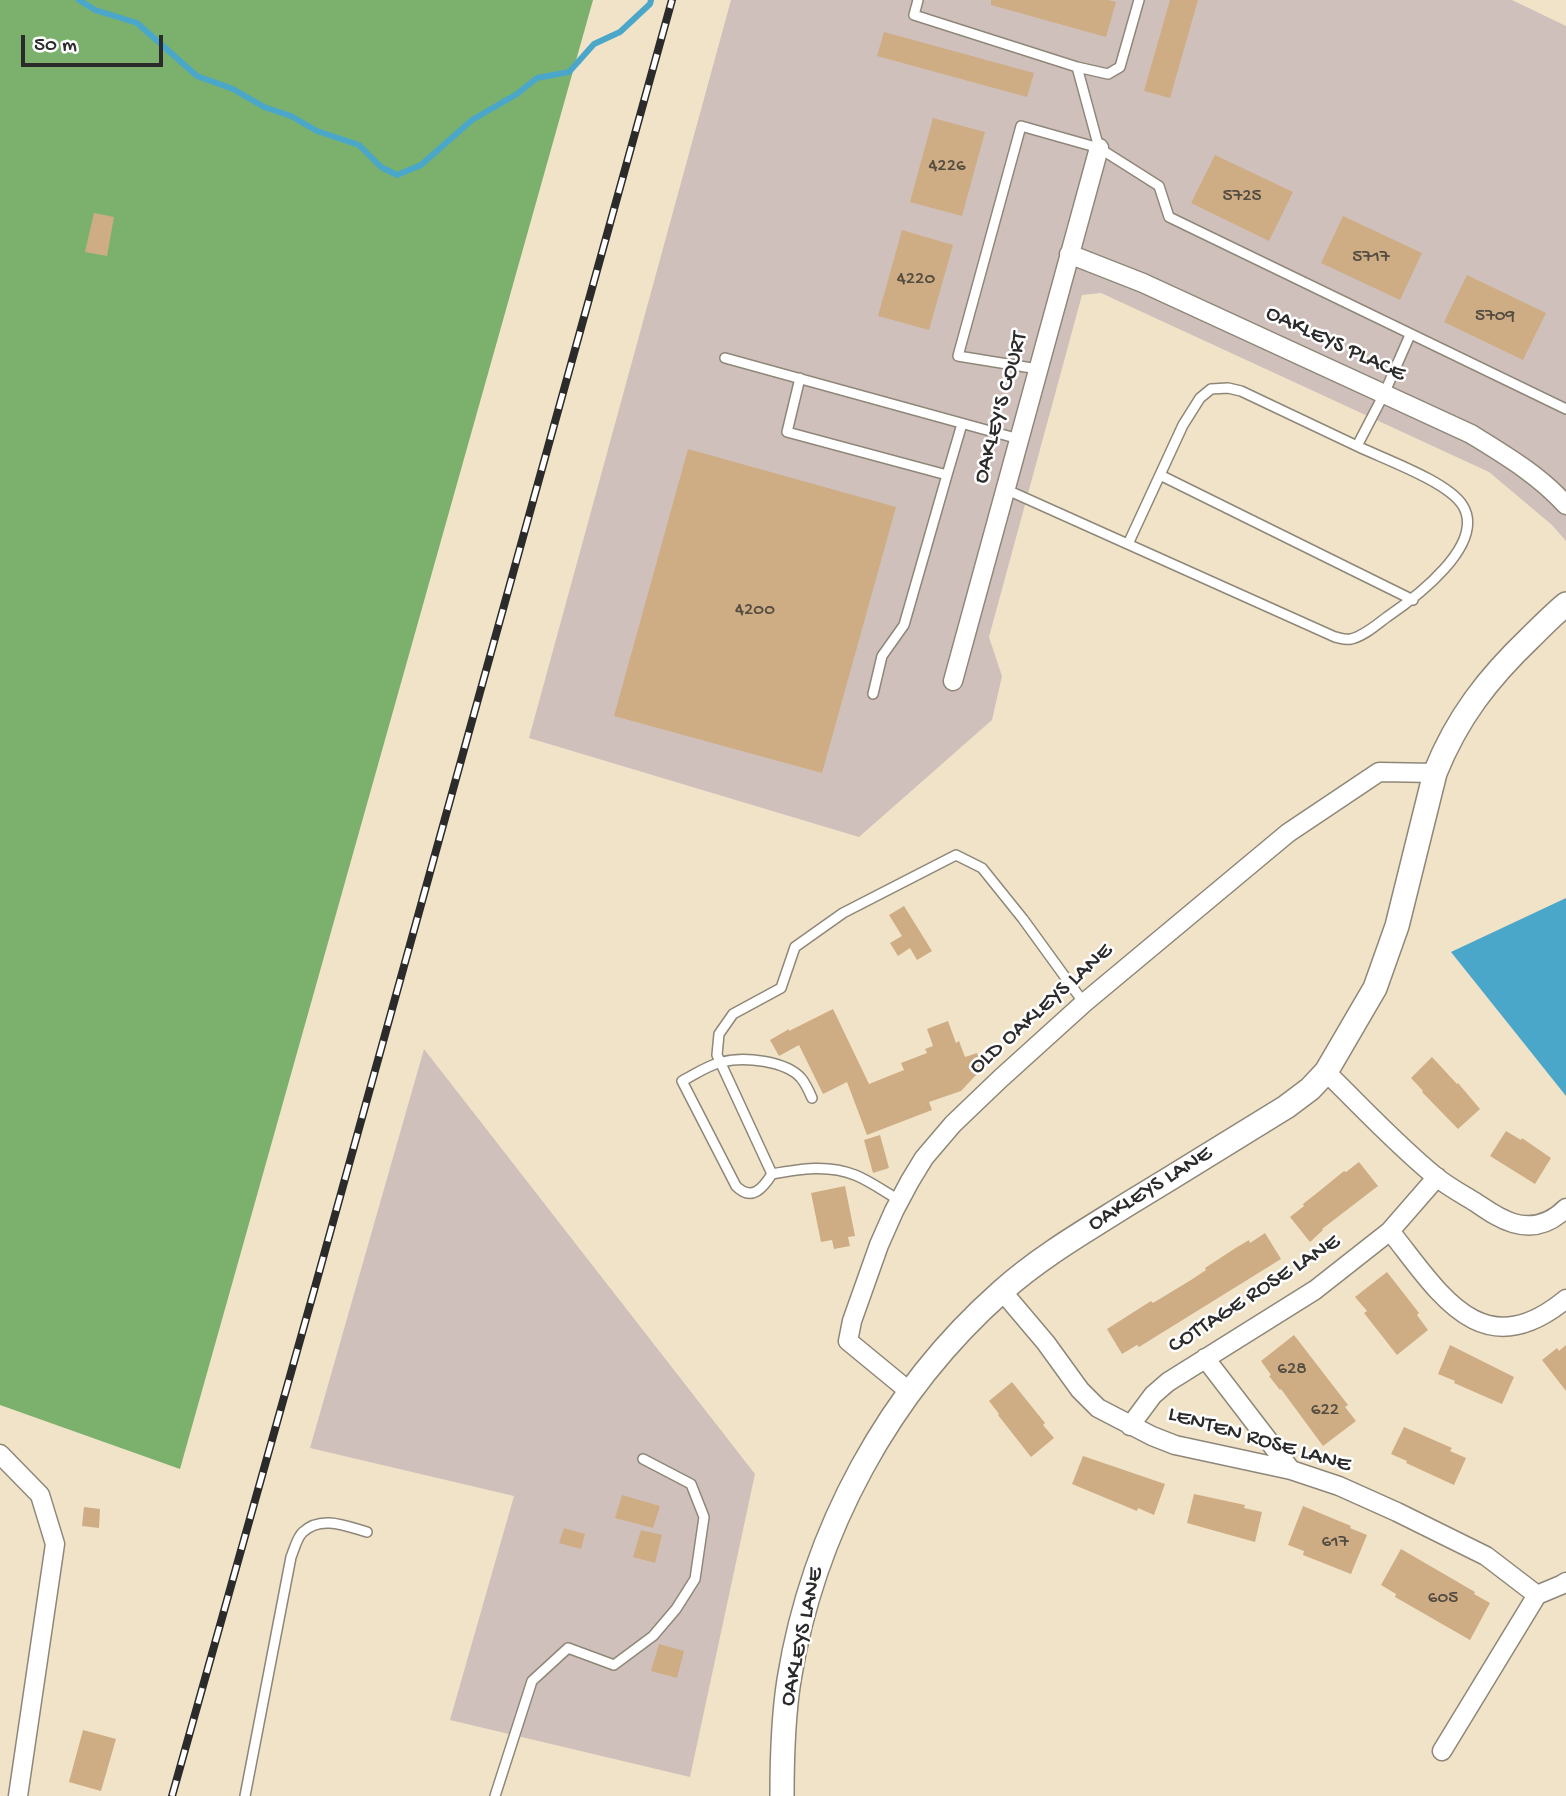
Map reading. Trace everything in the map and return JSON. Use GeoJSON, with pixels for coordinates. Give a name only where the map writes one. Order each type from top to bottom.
{"type":"FeatureCollection","features":[{"type":"Feature","properties":{"kind":"street","name":"OAKLEY'S COURT"},"geometry":{"type":"LineString","coordinates":[[953,681],[1099,148]]}},
{"type":"Feature","properties":{"kind":"street","name":"OAKLEYS PLACE"},"geometry":{"type":"LineString","coordinates":[[1069,254],[1143,283],[1471,435],[1542,481],[1566,505]]}},
{"type":"Feature","properties":{"kind":"street","name":"OAKLEYS LANE"},"geometry":{"type":"LineString","coordinates":[[782,1796],[783,1739],[789,1680],[815,1571],[838,1515],[866,1459],[910,1392],[963,1330],[1002,1290],[1061,1247],[1286,1107],[1310,1089],[1326,1072],[1375,988],[1385,962],[1397,926],[1435,773],[1443,753],[1477,696],[1518,649],[1566,604]]}},
{"type":"Feature","properties":{"kind":"street","name":"OLD OAKLEYS LANE"},"geometry":{"type":"LineString","coordinates":[[910,1392],[848,1341],[852,1321],[879,1245],[899,1200],[925,1158],[953,1124],[1084,1003],[1288,833],[1379,772],[1435,773]]}},
{"type":"Feature","properties":{"kind":"street"},"geometry":{"type":"LineString","coordinates":[[1326,1072],[1437,1177],[1499,1217],[1511,1223],[1536,1225],[1557,1217],[1566,1208]]}},
{"type":"Feature","properties":{"kind":"street","name":"COTTAGE ROSE LANE"},"geometry":{"type":"LineString","coordinates":[[1130,1426],[1153,1395],[1168,1382],[1315,1290],[1390,1231],[1437,1177]]}},
{"type":"Feature","properties":{"kind":"street"},"geometry":{"type":"LineString","coordinates":[[1390,1231],[1449,1303],[1479,1323],[1497,1327],[1531,1323],[1566,1300]]}},
{"type":"Feature","properties":{"kind":"street","name":"LENTEN ROSE LANE"},"geometry":{"type":"LineString","coordinates":[[1002,1290],[1098,1408],[1130,1426],[1175,1445],[1291,1470],[1339,1486],[1486,1556],[1537,1595]]}},
{"type":"Feature","properties":{"kind":"street"},"geometry":{"type":"LineString","coordinates":[[1205,1358],[1291,1470]]}},
{"type":"Feature","properties":{"kind":"street"},"geometry":{"type":"LineString","coordinates":[[0,1454],[40,1495],[55,1544],[18,1796]]}},
{"type":"Feature","properties":{"kind":"street"},"geometry":{"type":"LineString","coordinates":[[1442,1751],[1537,1595],[1566,1582]]}},
{"type":"Feature","properties":{"kind":"lane"},"geometry":{"type":"LineString","coordinates":[[918,0],[914,15],[1076,67],[1108,74],[1120,67],[1139,0]]}},
{"type":"Feature","properties":{"kind":"lane"},"geometry":{"type":"LineString","coordinates":[[1076,67],[1099,148]]}},
{"type":"Feature","properties":{"kind":"lane"},"geometry":{"type":"LineString","coordinates":[[1038,369],[958,356],[1021,126],[1099,148],[1159,186],[1169,217],[1566,410]]}},
{"type":"Feature","properties":{"kind":"lane"},"geometry":{"type":"LineString","coordinates":[[1357,446],[1410,335]]}},
{"type":"Feature","properties":{"kind":"lane"},"geometry":{"type":"LineString","coordinates":[[725,358],[1019,439]]}},
{"type":"Feature","properties":{"kind":"lane"},"geometry":{"type":"LineString","coordinates":[[800,378],[787,432],[947,475]]}},
{"type":"Feature","properties":{"kind":"lane"},"geometry":{"type":"LineString","coordinates":[[1005,489],[1335,637],[1347,640],[1360,636],[1413,600],[1453,561],[1467,533],[1469,517],[1451,492],[1438,484],[1241,391],[1228,388],[1211,389],[1200,398],[1183,425],[1128,544]]}},
{"type":"Feature","properties":{"kind":"lane"},"geometry":{"type":"LineString","coordinates":[[873,694],[882,656],[904,625],[962,424]]}},
{"type":"Feature","properties":{"kind":"lane"},"geometry":{"type":"LineString","coordinates":[[1160,475],[1413,600]]}},
{"type":"Feature","properties":{"kind":"lane"},"geometry":{"type":"LineString","coordinates":[[772,1174],[717,1055],[719,1034],[733,1014],[781,988],[795,947],[843,914],[956,855],[982,868],[1084,1003]]}},
{"type":"Feature","properties":{"kind":"lane"},"geometry":{"type":"LineString","coordinates":[[812,1098],[800,1077],[789,1069],[775,1064],[738,1059],[720,1062],[682,1081],[736,1186],[742,1192],[754,1193],[763,1189],[772,1174],[828,1168],[856,1175],[899,1200]]}},
{"type":"Feature","properties":{"kind":"lane"},"geometry":{"type":"LineString","coordinates":[[495,1796],[532,1681],[568,1648],[614,1665],[653,1636],[677,1609],[695,1579],[704,1517],[691,1484],[643,1460]]}},
{"type":"Feature","properties":{"kind":"lane"},"geometry":{"type":"LineString","coordinates":[[245,1796],[291,1557],[301,1533],[319,1522],[341,1524],[367,1532]]}},
{"type":"Feature","properties":{"kind":"shaded area"},"geometry":{"type":"Polygon","coordinates":[[[731,0],[1512,0],[1566,26],[1566,541],[1552,525],[1489,472],[1101,293],[1082,295],[989,637],[1002,676],[992,720],[859,837],[529,738],[731,0]]]}},
{"type":"Feature","properties":{"kind":"shaded area"},"geometry":{"type":"Polygon","coordinates":[[[424,1049],[755,1474],[690,1777],[450,1720],[514,1496],[310,1448],[424,1049]]]}},
{"type":"Feature","properties":{"kind":"green space"},"geometry":{"type":"Polygon","coordinates":[[[0,0],[593,0],[180,1469],[0,1405],[0,0]]]}},
{"type":"Feature","properties":{"kind":"water"},"geometry":{"type":"Polygon","coordinates":[[[1566,898],[1566,1096],[1451,952],[1566,898]]]}},
{"type":"Feature","properties":{"kind":"building"},"geometry":{"type":"Polygon","coordinates":[[[991,0],[1116,2],[1106,37],[991,5],[991,0]]]}},
{"type":"Feature","properties":{"kind":"building"},"geometry":{"type":"Polygon","coordinates":[[[1170,0],[1198,0],[1170,98],[1144,91],[1170,0]]]}},
{"type":"Feature","properties":{"kind":"building"},"geometry":{"type":"Polygon","coordinates":[[[884,32],[1034,73],[1027,97],[877,56],[884,32]]]}},
{"type":"Feature","properties":{"kind":"building"},"geometry":{"type":"Polygon","coordinates":[[[933,118],[985,132],[962,216],[910,202],[933,118]]]}},
{"type":"Feature","properties":{"kind":"building"},"geometry":{"type":"Polygon","coordinates":[[[1215,155],[1293,192],[1269,241],[1191,203],[1215,155]]]}},
{"type":"Feature","properties":{"kind":"building"},"geometry":{"type":"Polygon","coordinates":[[[94,213],[114,217],[107,256],[85,252],[94,213]]]}},
{"type":"Feature","properties":{"kind":"building"},"geometry":{"type":"Polygon","coordinates":[[[1343,216],[1422,253],[1400,300],[1321,263],[1343,216]]]}},
{"type":"Feature","properties":{"kind":"building"},"geometry":{"type":"Polygon","coordinates":[[[902,230],[953,245],[929,330],[878,316],[902,230]]]}},
{"type":"Feature","properties":{"kind":"building"},"geometry":{"type":"Polygon","coordinates":[[[1467,275],[1546,313],[1523,360],[1444,322],[1467,275]]]}},
{"type":"Feature","properties":{"kind":"building"},"geometry":{"type":"Polygon","coordinates":[[[688,449],[896,507],[822,773],[614,716],[688,449]]]}},
{"type":"Feature","properties":{"kind":"building"},"geometry":{"type":"Polygon","coordinates":[[[904,906],[932,951],[917,960],[910,948],[898,956],[890,943],[902,936],[889,915],[904,906]]]}},
{"type":"Feature","properties":{"kind":"building"},"geometry":{"type":"Polygon","coordinates":[[[833,1009],[869,1084],[904,1070],[901,1063],[927,1053],[925,1049],[933,1046],[927,1029],[948,1021],[956,1043],[959,1041],[965,1057],[977,1053],[984,1072],[976,1075],[961,1091],[929,1102],[932,1110],[867,1135],[847,1082],[823,1094],[799,1045],[779,1056],[770,1040],[833,1009]]]}},
{"type":"Feature","properties":{"kind":"building"},"geometry":{"type":"Polygon","coordinates":[[[1432,1057],[1480,1109],[1458,1129],[1411,1078],[1432,1057]]]}},
{"type":"Feature","properties":{"kind":"building"},"geometry":{"type":"Polygon","coordinates":[[[1506,1131],[1521,1140],[1522,1138],[1551,1158],[1535,1184],[1490,1156],[1506,1131]]]}},
{"type":"Feature","properties":{"kind":"building"},"geometry":{"type":"Polygon","coordinates":[[[880,1135],[889,1168],[873,1173],[864,1140],[880,1135]]]}},
{"type":"Feature","properties":{"kind":"building"},"geometry":{"type":"Polygon","coordinates":[[[1359,1162],[1378,1186],[1322,1229],[1310,1242],[1290,1217],[1344,1171],[1359,1162]]]}},
{"type":"Feature","properties":{"kind":"building"},"geometry":{"type":"Polygon","coordinates":[[[845,1186],[855,1236],[848,1237],[850,1246],[834,1249],[832,1240],[821,1242],[811,1193],[845,1186]]]}},
{"type":"Feature","properties":{"kind":"building"},"geometry":{"type":"Polygon","coordinates":[[[1265,1233],[1281,1259],[1139,1347],[1137,1345],[1122,1354],[1107,1329],[1191,1280],[1234,1249],[1265,1233]]]}},
{"type":"Feature","properties":{"kind":"building"},"geometry":{"type":"Polygon","coordinates":[[[1387,1272],[1419,1313],[1417,1315],[1428,1330],[1397,1355],[1355,1297],[1387,1272]]]}},
{"type":"Feature","properties":{"kind":"building"},"geometry":{"type":"Polygon","coordinates":[[[1294,1335],[1348,1405],[1345,1407],[1356,1421],[1323,1446],[1269,1376],[1271,1375],[1261,1361],[1294,1335]]]}},
{"type":"Feature","properties":{"kind":"building"},"geometry":{"type":"Polygon","coordinates":[[[1450,1345],[1514,1377],[1502,1404],[1438,1374],[1450,1345]]]}},
{"type":"Feature","properties":{"kind":"building"},"geometry":{"type":"Polygon","coordinates":[[[1566,1345],[1566,1391],[1542,1360],[1557,1348],[1559,1351],[1566,1345]]]}},
{"type":"Feature","properties":{"kind":"building"},"geometry":{"type":"Polygon","coordinates":[[[1012,1382],[1054,1438],[1031,1457],[989,1401],[1012,1382]]]}},
{"type":"Feature","properties":{"kind":"building"},"geometry":{"type":"Polygon","coordinates":[[[1404,1427],[1452,1448],[1450,1451],[1466,1458],[1454,1485],[1391,1454],[1404,1427]]]}},
{"type":"Feature","properties":{"kind":"building"},"geometry":{"type":"Polygon","coordinates":[[[1083,1456],[1165,1484],[1154,1515],[1138,1508],[1137,1511],[1072,1484],[1083,1456]]]}},
{"type":"Feature","properties":{"kind":"building"},"geometry":{"type":"Polygon","coordinates":[[[1194,1494],[1245,1505],[1244,1508],[1262,1512],[1255,1542],[1187,1523],[1194,1494]]]}},
{"type":"Feature","properties":{"kind":"building"},"geometry":{"type":"Polygon","coordinates":[[[622,1495],[660,1506],[653,1528],[615,1518],[622,1495]]]}},
{"type":"Feature","properties":{"kind":"building"},"geometry":{"type":"Polygon","coordinates":[[[1303,1506],[1367,1535],[1351,1574],[1303,1555],[1304,1551],[1288,1545],[1303,1506]]]}},
{"type":"Feature","properties":{"kind":"building"},"geometry":{"type":"Polygon","coordinates":[[[84,1507],[100,1509],[99,1528],[82,1526],[84,1507]]]}},
{"type":"Feature","properties":{"kind":"building"},"geometry":{"type":"Polygon","coordinates":[[[564,1528],[585,1534],[581,1549],[559,1543],[564,1528]]]}},
{"type":"Feature","properties":{"kind":"building"},"geometry":{"type":"Polygon","coordinates":[[[641,1530],[662,1535],[655,1563],[633,1557],[641,1530]]]}},
{"type":"Feature","properties":{"kind":"building"},"geometry":{"type":"Polygon","coordinates":[[[1401,1549],[1490,1603],[1470,1640],[1395,1597],[1396,1594],[1381,1585],[1401,1549]]]}},
{"type":"Feature","properties":{"kind":"building"},"geometry":{"type":"Polygon","coordinates":[[[659,1644],[684,1651],[677,1678],[651,1671],[659,1644]]]}},
{"type":"Feature","properties":{"kind":"building"},"geometry":{"type":"Polygon","coordinates":[[[83,1730],[116,1739],[101,1791],[69,1782],[83,1730]]]}},
{"type":"Feature","properties":{"kind":"waterway"},"geometry":{"type":"LineString","coordinates":[[79,0],[95,10],[137,23],[197,76],[233,89],[264,107],[291,116],[317,131],[359,145],[381,167],[397,175],[421,165],[472,120],[517,94],[537,78],[569,72],[594,44],[620,32],[651,0]]}},
{"type":"Feature","properties":{"kind":"railway"},"geometry":{"type":"LineString","coordinates":[[172,1796],[672,0]]}}]}
